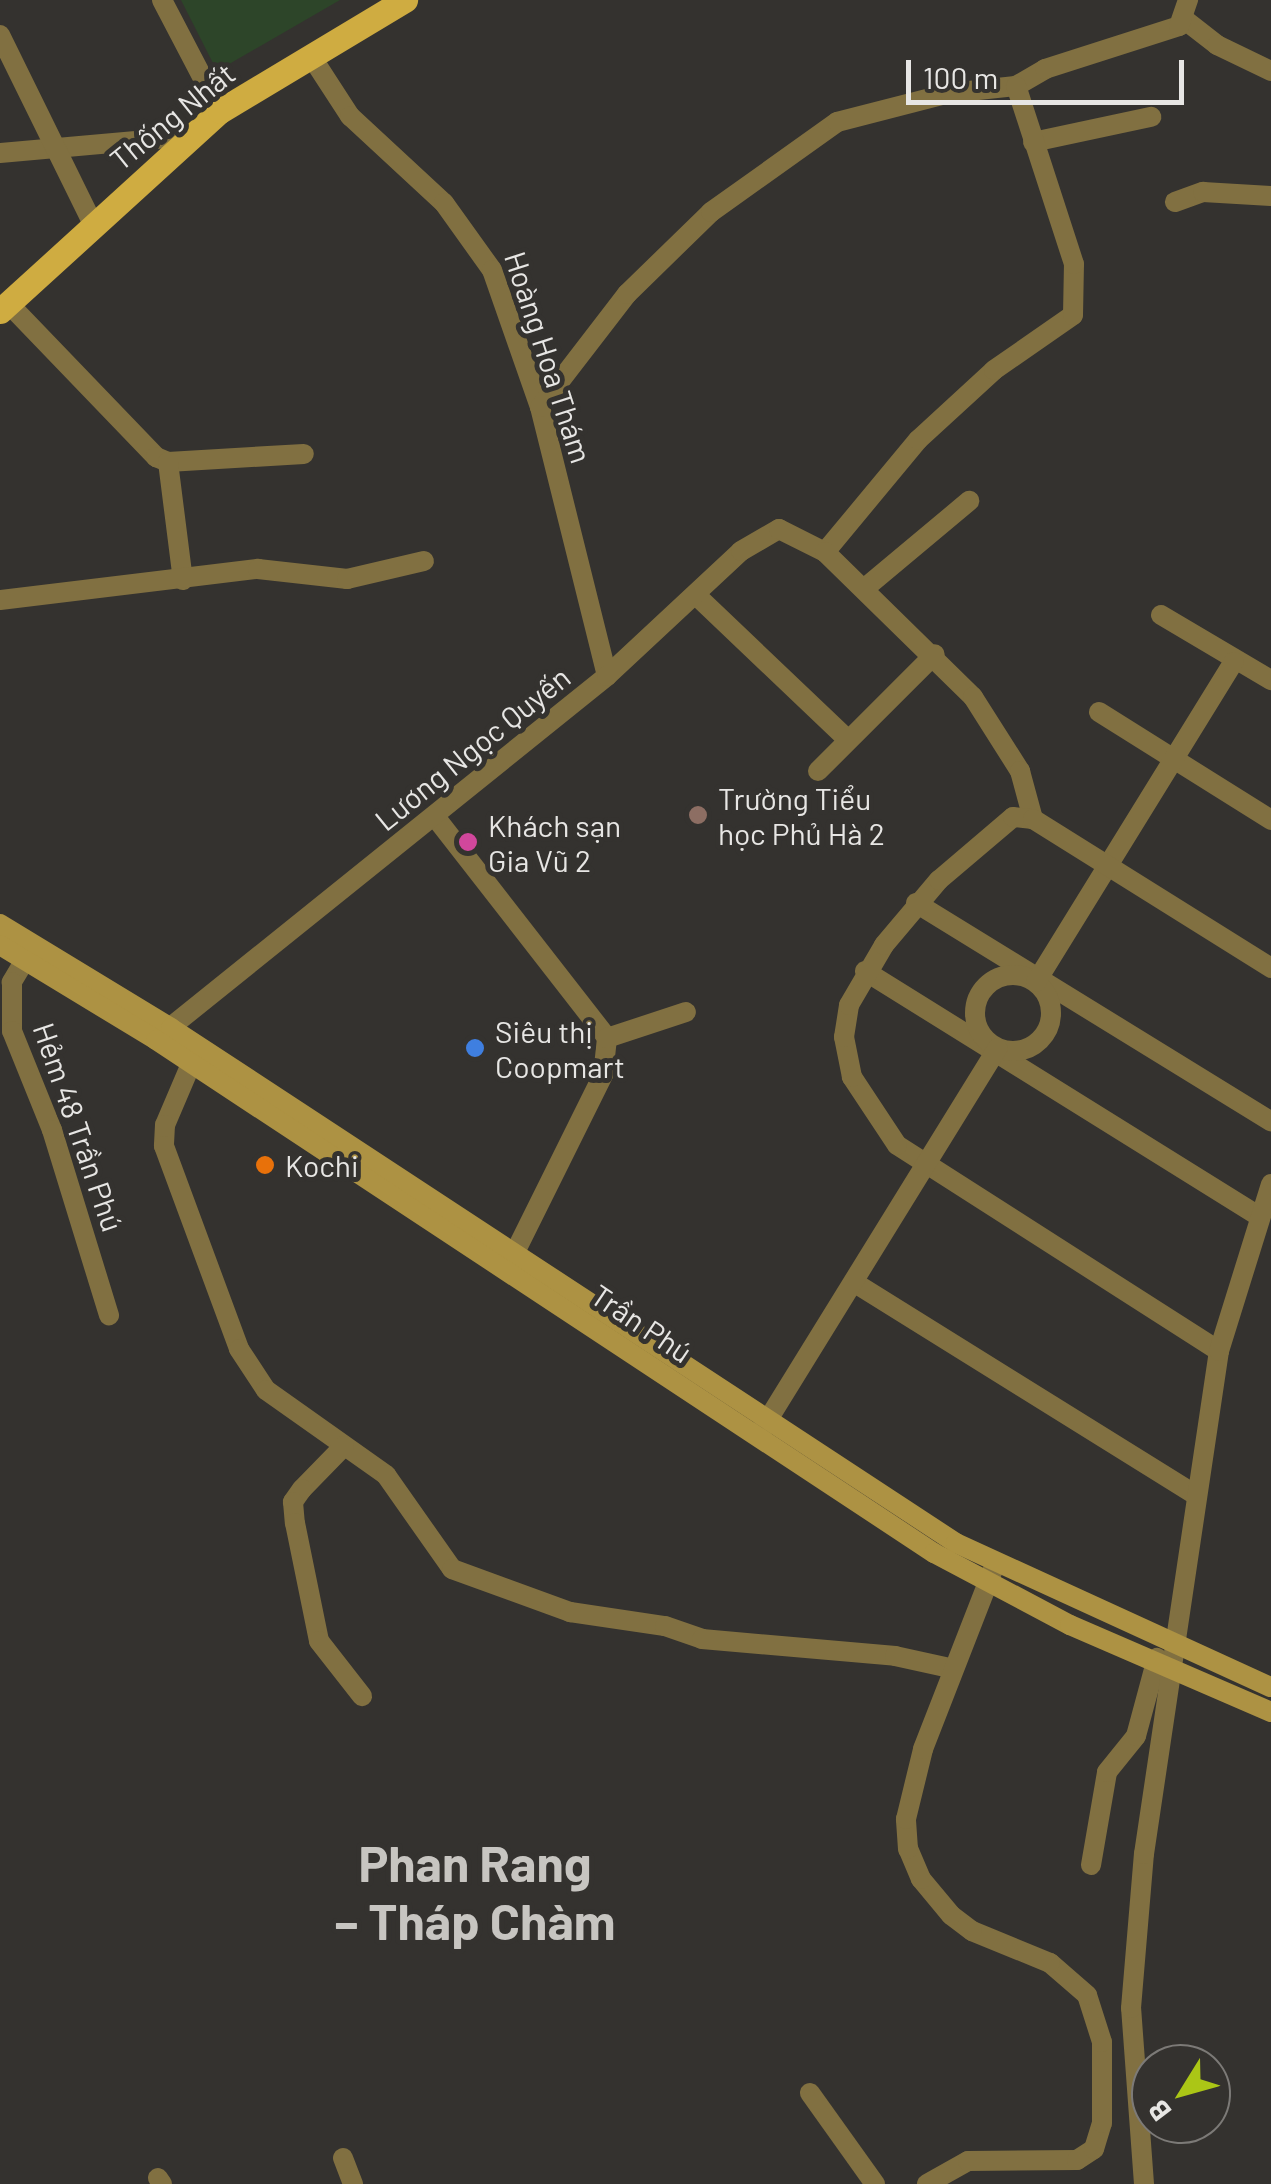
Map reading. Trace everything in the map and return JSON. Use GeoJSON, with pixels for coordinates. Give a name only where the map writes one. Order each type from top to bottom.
{"type":"FeatureCollection","features":[{"type":"Feature","properties":{"kind":"main road","name":"Thống Nhất"},"geometry":{"type":"LineString","coordinates":[[4,307],[220,111],[405,0]]}},
{"type":"Feature","properties":{"kind":"main road","name":"Trần Phú"},"geometry":{"type":"LineString","coordinates":[[0,924],[762,1429],[987,1585],[1168,1655],[1271,1687]]}},
{"type":"Feature","properties":{"kind":"main road","name":"Trần Phú"},"geometry":{"type":"LineString","coordinates":[[0,945],[163,1034],[191,1064],[510,1262]]}},
{"type":"Feature","properties":{"kind":"main road","name":"Trần Phú"},"geometry":{"type":"LineString","coordinates":[[762,1429],[996,1564],[1271,1712]]}},
{"type":"Feature","properties":{"kind":"street"},"geometry":{"type":"LineString","coordinates":[[162,0],[220,111]]}},
{"type":"Feature","properties":{"kind":"street"},"geometry":{"type":"LineString","coordinates":[[540,407],[627,294],[712,212],[836,122],[950,93],[1016,86],[1186,10],[1218,46],[1271,70]]}},
{"type":"Feature","properties":{"kind":"street"},"geometry":{"type":"LineString","coordinates":[[0,35],[93,224]]}},
{"type":"Feature","properties":{"kind":"street","name":"Hoàng Hoa Thám"},"geometry":{"type":"LineString","coordinates":[[311,56],[358,126],[478,242],[540,407],[608,676]]}},
{"type":"Feature","properties":{"kind":"street"},"geometry":{"type":"LineString","coordinates":[[1016,86],[1074,264],[1073,315],[994,370],[918,440],[825,552],[935,654],[998,731],[1020,771],[1033,819]]}},
{"type":"Feature","properties":{"kind":"street"},"geometry":{"type":"LineString","coordinates":[[1033,142],[1151,116]]}},
{"type":"Feature","properties":{"kind":"street"},"geometry":{"type":"LineString","coordinates":[[0,153],[189,136]]}},
{"type":"Feature","properties":{"kind":"street"},"geometry":{"type":"LineString","coordinates":[[1175,202],[1203,192],[1271,196]]}},
{"type":"Feature","properties":{"kind":"street"},"geometry":{"type":"LineString","coordinates":[[4,307],[138,444],[168,462],[304,454]]}},
{"type":"Feature","properties":{"kind":"street"},"geometry":{"type":"LineString","coordinates":[[168,462],[183,580]]}},
{"type":"Feature","properties":{"kind":"street"},"geometry":{"type":"LineString","coordinates":[[864,588],[969,501]]}},
{"type":"Feature","properties":{"kind":"street","name":"Lương Ngọc Quyến"},"geometry":{"type":"LineString","coordinates":[[163,1034],[608,676],[698,597],[742,552],[779,529],[825,552]]}},
{"type":"Feature","properties":{"kind":"street"},"geometry":{"type":"LineString","coordinates":[[0,600],[258,570],[346,579],[424,561]]}},
{"type":"Feature","properties":{"kind":"street"},"geometry":{"type":"LineString","coordinates":[[698,597],[848,740]]}},
{"type":"Feature","properties":{"kind":"street"},"geometry":{"type":"LineString","coordinates":[[1160,615],[1234,662],[1271,680]]}},
{"type":"Feature","properties":{"kind":"street"},"geometry":{"type":"LineString","coordinates":[[818,770],[935,654]]}},
{"type":"Feature","properties":{"kind":"street"},"geometry":{"type":"LineString","coordinates":[[1036,982],[1234,662]]}},
{"type":"Feature","properties":{"kind":"street"},"geometry":{"type":"LineString","coordinates":[[1099,712],[1271,820]]}},
{"type":"Feature","properties":{"kind":"street"},"geometry":{"type":"LineString","coordinates":[[1219,1350],[926,1165],[877,1122],[852,1077],[844,1037],[865,971],[916,903],[996,826],[1013,817],[1033,819],[1271,968]]}},
{"type":"Feature","properties":{"kind":"street"},"geometry":{"type":"LineString","coordinates":[[436,818],[607,1038],[603,1075],[510,1262]]}},
{"type":"Feature","properties":{"kind":"street"},"geometry":{"type":"LineString","coordinates":[[916,903],[1036,982],[1271,1122]]}},
{"type":"Feature","properties":{"kind":"street","name":"Hẻm 48 Trần Phú"},"geometry":{"type":"LineString","coordinates":[[25,960],[10,994],[12,1032],[52,1130],[110,1314]]}},
{"type":"Feature","properties":{"kind":"street"},"geometry":{"type":"LineString","coordinates":[[865,971],[998,1048],[1260,1217]]}},
{"type":"Feature","properties":{"kind":"street"},"geometry":{"type":"LineString","coordinates":[[999,977],[1036,982],[1050,1002],[1043,1037],[1022,1050],[998,1048],[975,1018],[980,994],[999,977]]}},
{"type":"Feature","properties":{"kind":"street"},"geometry":{"type":"LineString","coordinates":[[607,1038],[686,1012]]}},
{"type":"Feature","properties":{"kind":"street"},"geometry":{"type":"LineString","coordinates":[[762,1429],[998,1048]]}},
{"type":"Feature","properties":{"kind":"street"},"geometry":{"type":"LineString","coordinates":[[191,1064],[165,1125],[164,1146],[232,1332],[266,1390],[386,1475],[435,1552],[475,1580],[570,1612],[665,1626],[702,1639],[895,1656],[950,1668]]}},
{"type":"Feature","properties":{"kind":"street"},"geometry":{"type":"LineString","coordinates":[[1144,2184],[1131,2008],[1144,1854],[1168,1655],[1219,1350],[1271,1184]]}},
{"type":"Feature","properties":{"kind":"street"},"geometry":{"type":"LineString","coordinates":[[855,1284],[1193,1493]]}},
{"type":"Feature","properties":{"kind":"street"},"geometry":{"type":"LineString","coordinates":[[344,1446],[302,1489],[294,1502],[295,1523],[319,1642],[362,1696]]}},
{"type":"Feature","properties":{"kind":"street"},"geometry":{"type":"LineString","coordinates":[[927,2184],[968,2160],[1077,2160],[1094,2149],[1102,2123],[1102,2042],[1087,1995],[1050,1964],[972,1931],[951,1915],[911,1860],[912,1791],[950,1668],[996,1564]]}},
{"type":"Feature","properties":{"kind":"street"},"geometry":{"type":"LineString","coordinates":[[1091,1865],[1107,1772],[1136,1736],[1168,1655]]}},
{"type":"Feature","properties":{"kind":"street"},"geometry":{"type":"LineString","coordinates":[[810,2094],[875,2184]]}},
{"type":"Feature","properties":{"kind":"street"},"geometry":{"type":"LineString","coordinates":[[343,2158],[354,2184]]}},
{"type":"Feature","properties":{"kind":"green space"},"geometry":{"type":"Polygon","coordinates":[[[181,0],[340,0],[217,71],[181,0]]]}},
{"type":"Feature","properties":{"kind":"place","name":"Trường Tiểu học Phủ Hà 2"},"geometry":{"type":"Point","coordinates":[698,815]}},
{"type":"Feature","properties":{"kind":"place","name":"Khách sạn Gia Vũ 2"},"geometry":{"type":"Point","coordinates":[468,842]}},
{"type":"Feature","properties":{"kind":"place","name":"Siêu thị Coopmart"},"geometry":{"type":"Point","coordinates":[475,1048]}},
{"type":"Feature","properties":{"kind":"place","name":"Kochi"},"geometry":{"type":"Point","coordinates":[265,1165]}},
{"type":"Feature","properties":{"kind":"district","name":"Phan Rang – Tháp Chàm"},"geometry":{"type":"Point","coordinates":[475,1891]}}]}
